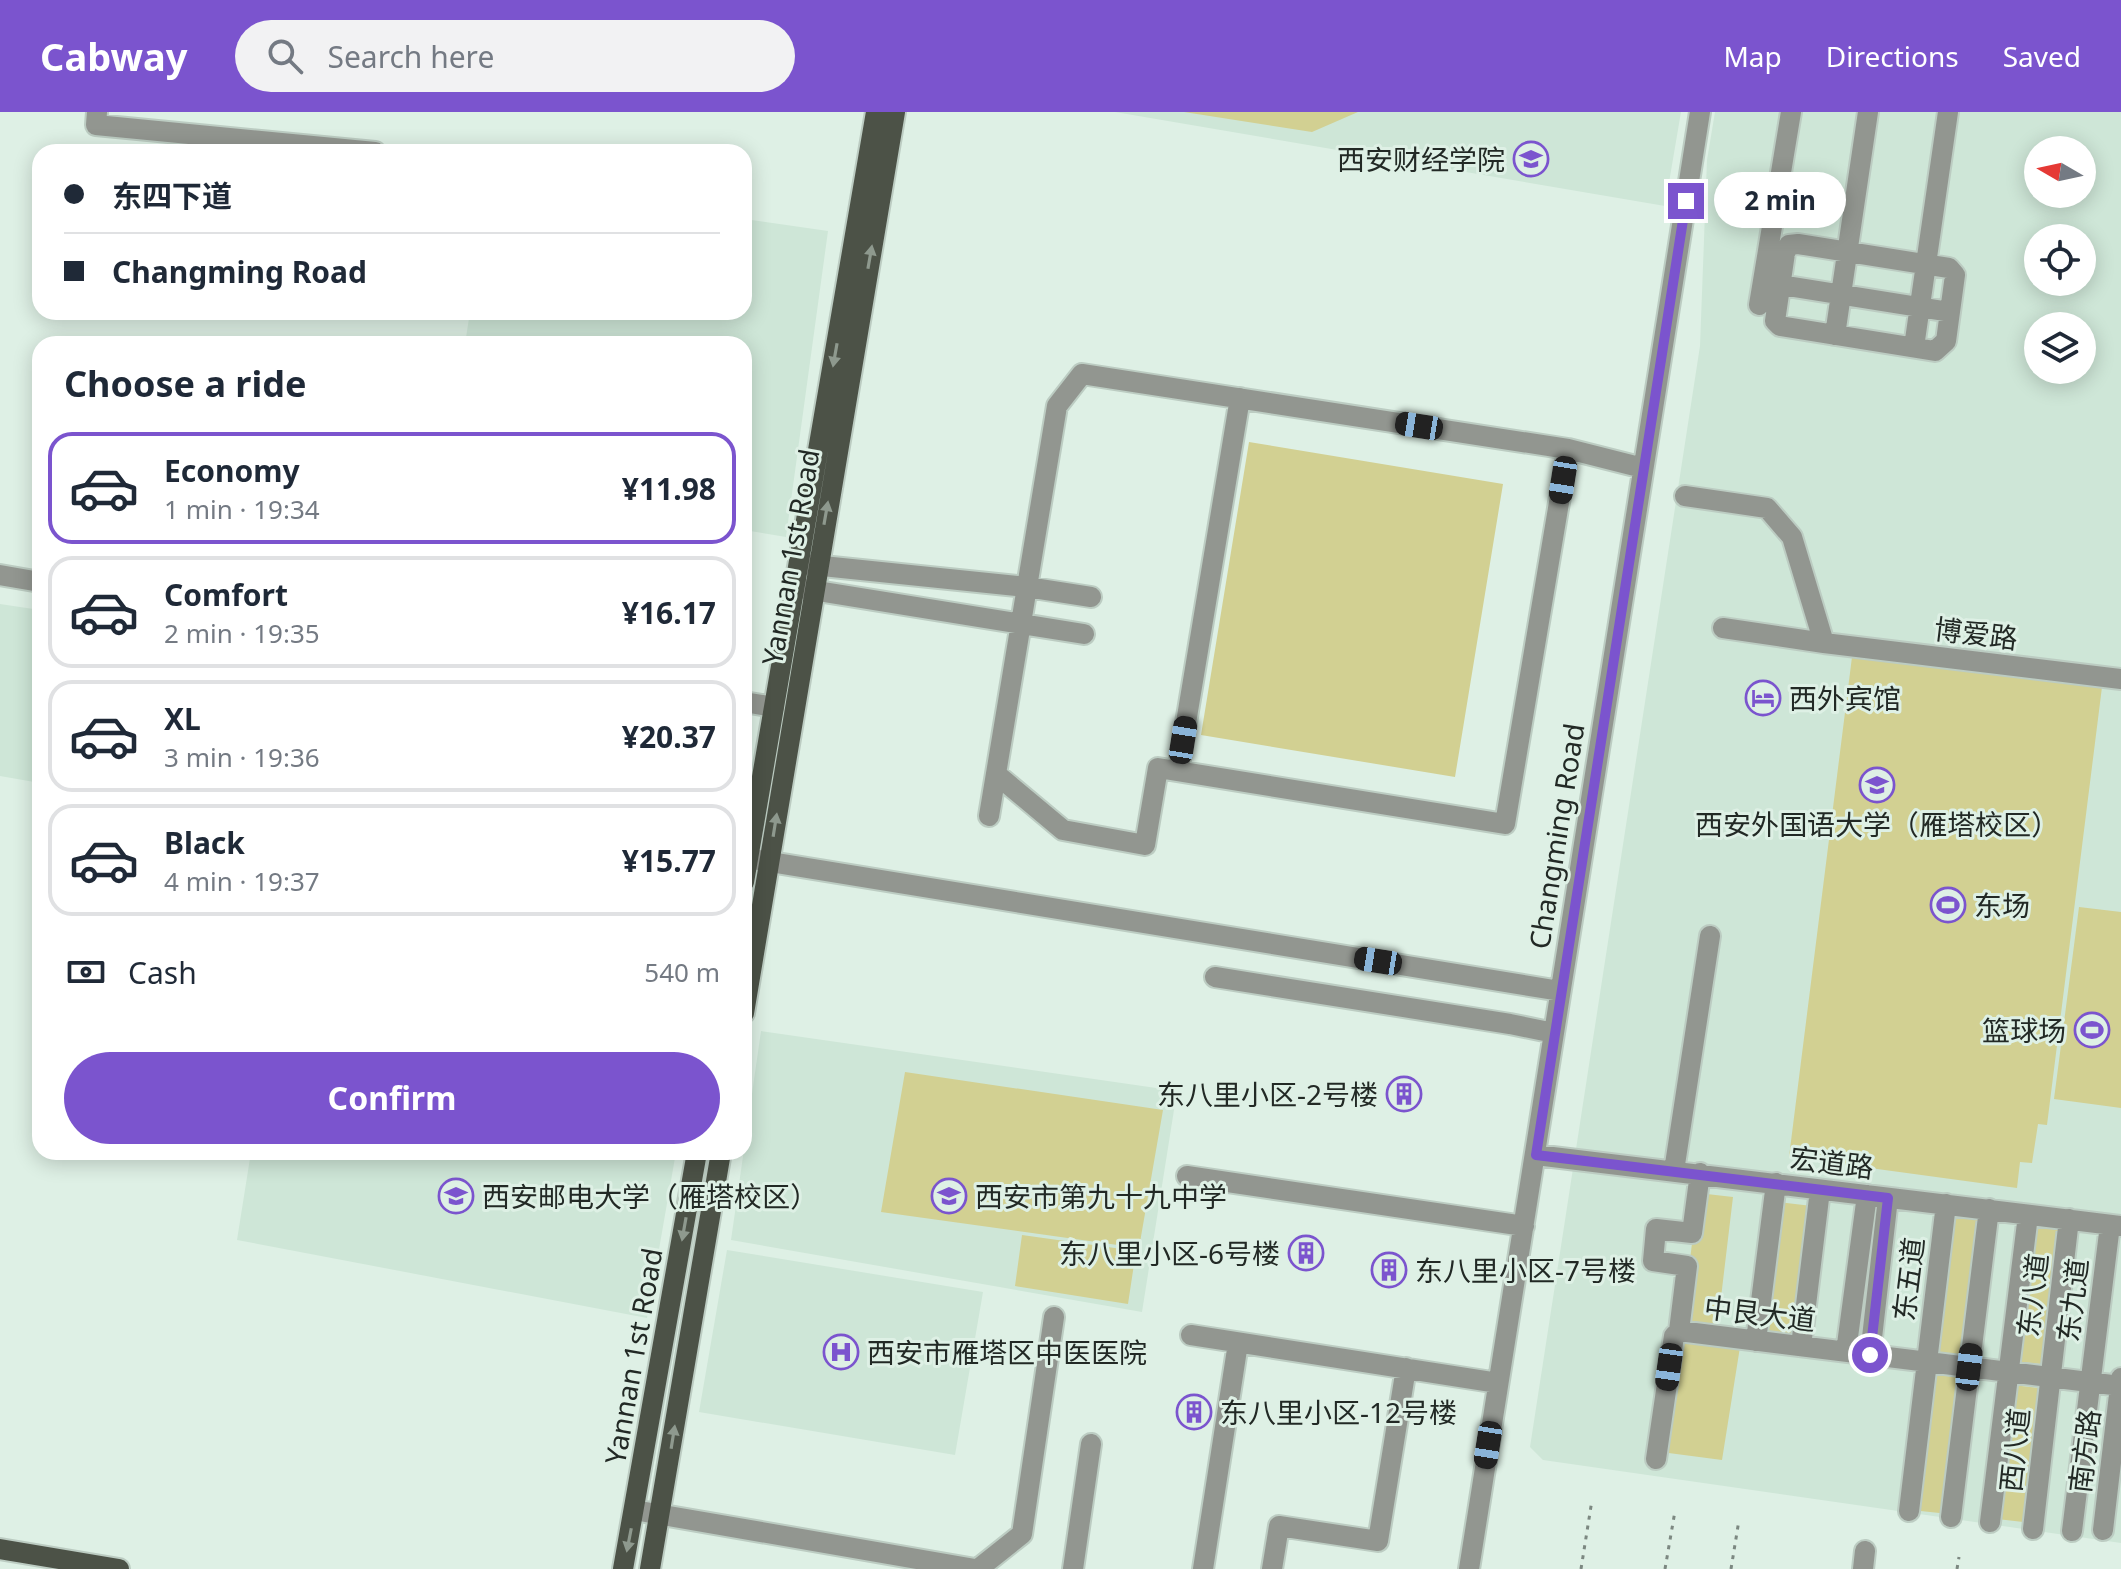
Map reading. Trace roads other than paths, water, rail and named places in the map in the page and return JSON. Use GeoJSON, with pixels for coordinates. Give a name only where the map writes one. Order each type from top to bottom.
{"type":"FeatureCollection","features":[{"type":"Feature","properties":{"kind":"main road","name":"Yannan 1st Road"},"geometry":{"type":"LineString","coordinates":[[752,965],[876,112]]}},
{"type":"Feature","properties":{"kind":"main road","name":"Yannan 1st Road"},"geometry":{"type":"LineString","coordinates":[[808,565],[895,112]]}},
{"type":"Feature","properties":{"kind":"main road","name":"Yannan 1st Road"},"geometry":{"type":"LineString","coordinates":[[752,835],[774,707],[805,588]]}},
{"type":"Feature","properties":{"kind":"main road","name":"Yannan 1st Road"},"geometry":{"type":"LineString","coordinates":[[623,1569],[696,1160]]}},
{"type":"Feature","properties":{"kind":"main road","name":"Yannan 1st Road"},"geometry":{"type":"LineString","coordinates":[[650,1569],[720,1160]]}},
{"type":"Feature","properties":{"kind":"main road"},"geometry":{"type":"LineString","coordinates":[[0,1549],[119,1569]]}},
{"type":"Feature","properties":{"kind":"street"},"geometry":{"type":"LineString","coordinates":[[97,112],[96,125],[292,144]]}},
{"type":"Feature","properties":{"kind":"street","name":"Changming Road"},"geometry":{"type":"LineString","coordinates":[[1469,1569],[1700,112]]}},
{"type":"Feature","properties":{"kind":"street"},"geometry":{"type":"LineString","coordinates":[[1759,305],[1791,112]]}},
{"type":"Feature","properties":{"kind":"street"},"geometry":{"type":"LineString","coordinates":[[1835,335],[1868,112]]}},
{"type":"Feature","properties":{"kind":"street"},"geometry":{"type":"LineString","coordinates":[[1914,347],[1948,112]]}},
{"type":"Feature","properties":{"kind":"street"},"geometry":{"type":"LineString","coordinates":[[1789,245],[1847,250],[1926,264],[1949,268],[1955,275],[1946,341],[1935,351],[1780,326],[1775,321],[1785,253],[1789,245]]}},
{"type":"Feature","properties":{"kind":"street"},"geometry":{"type":"LineString","coordinates":[[1781,285],[1950,312]]}},
{"type":"Feature","properties":{"kind":"street"},"geometry":{"type":"LineString","coordinates":[[989,816],[1057,406],[1082,374],[1568,449],[1643,468]]}},
{"type":"Feature","properties":{"kind":"street"},"geometry":{"type":"LineString","coordinates":[[1178,771],[1240,398]]}},
{"type":"Feature","properties":{"kind":"street"},"geometry":{"type":"LineString","coordinates":[[996,774],[1063,830],[1145,845],[1158,768],[1505,824],[1568,449]]}},
{"type":"Feature","properties":{"kind":"street"},"geometry":{"type":"LineString","coordinates":[[1685,496],[1767,508],[1792,537],[1824,643]]}},
{"type":"Feature","properties":{"kind":"street"},"geometry":{"type":"LineString","coordinates":[[808,565],[1027,587],[1091,597]]}},
{"type":"Feature","properties":{"kind":"street"},"geometry":{"type":"LineString","coordinates":[[0,575],[32,581]]}},
{"type":"Feature","properties":{"kind":"street"},"geometry":{"type":"LineString","coordinates":[[805,588],[1084,634]]}},
{"type":"Feature","properties":{"kind":"street","name":"博爱路"},"geometry":{"type":"LineString","coordinates":[[1723,628],[2121,679]]}},
{"type":"Feature","properties":{"kind":"street"},"geometry":{"type":"LineString","coordinates":[[752,703],[774,707]]}},
{"type":"Feature","properties":{"kind":"street"},"geometry":{"type":"LineString","coordinates":[[752,859],[1560,991]]}},
{"type":"Feature","properties":{"kind":"street"},"geometry":{"type":"LineString","coordinates":[[1674,1171],[1710,936]]}},
{"type":"Feature","properties":{"kind":"street"},"geometry":{"type":"LineString","coordinates":[[1215,977],[1554,1033]]}},
{"type":"Feature","properties":{"kind":"street","name":"宏道路"},"geometry":{"type":"LineString","coordinates":[[1536,1155],[2116,1225]]}},
{"type":"Feature","properties":{"kind":"street"},"geometry":{"type":"LineString","coordinates":[[1656,1459],[1674,1336],[1679,1331],[1687,1266],[1653,1261],[1656,1229],[1692,1233],[1700,1173]]}},
{"type":"Feature","properties":{"kind":"street"},"geometry":{"type":"LineString","coordinates":[[1187,1176],[1524,1226]]}},
{"type":"Feature","properties":{"kind":"street"},"geometry":{"type":"LineString","coordinates":[[1756,1341],[1776,1183]]}},
{"type":"Feature","properties":{"kind":"street"},"geometry":{"type":"LineString","coordinates":[[1801,1346],[1820,1190]]}},
{"type":"Feature","properties":{"kind":"street"},"geometry":{"type":"LineString","coordinates":[[1846,1352],[1867,1195]]}},
{"type":"Feature","properties":{"kind":"street"},"geometry":{"type":"LineString","coordinates":[[1870,1355],[1888,1198]]}},
{"type":"Feature","properties":{"kind":"street","name":"东五道"},"geometry":{"type":"LineString","coordinates":[[1909,1511],[1946,1204]]}},
{"type":"Feature","properties":{"kind":"street"},"geometry":{"type":"LineString","coordinates":[[1951,1517],[1989,1209]]}},
{"type":"Feature","properties":{"kind":"street"},"geometry":{"type":"LineString","coordinates":[[1990,1522],[2028,1215]]}},
{"type":"Feature","properties":{"kind":"street","name":"东八道"},"geometry":{"type":"LineString","coordinates":[[2051,1377],[2069,1219]]}},
{"type":"Feature","properties":{"kind":"street","name":"东九道"},"geometry":{"type":"LineString","coordinates":[[2072,1531],[2091,1382],[2116,1225]]}},
{"type":"Feature","properties":{"kind":"street"},"geometry":{"type":"LineString","coordinates":[[634,1510],[977,1569],[1022,1534],[1054,1317]]}},
{"type":"Feature","properties":{"kind":"street","name":"中艮大道"},"geometry":{"type":"LineString","coordinates":[[1679,1331],[2121,1386]]}},
{"type":"Feature","properties":{"kind":"street"},"geometry":{"type":"LineString","coordinates":[[1191,1335],[1498,1383]]}},
{"type":"Feature","properties":{"kind":"street"},"geometry":{"type":"LineString","coordinates":[[1203,1569],[1238,1343]]}},
{"type":"Feature","properties":{"kind":"street"},"geometry":{"type":"LineString","coordinates":[[1272,1569],[1279,1526],[1378,1541],[1406,1368]]}},
{"type":"Feature","properties":{"kind":"street","name":"西八道"},"geometry":{"type":"LineString","coordinates":[[2033,1529],[2051,1377]]}},
{"type":"Feature","properties":{"kind":"street","name":"南方路"},"geometry":{"type":"LineString","coordinates":[[2103,1530],[2121,1378]]}},
{"type":"Feature","properties":{"kind":"street"},"geometry":{"type":"LineString","coordinates":[[1073,1569],[1091,1444]]}},
{"type":"Feature","properties":{"kind":"place","name":"西安财经学院"},"geometry":{"type":"Point","coordinates":[1531,159]}},
{"type":"Feature","properties":{"kind":"place","name":"西外宾馆"},"geometry":{"type":"Point","coordinates":[1763,698]}},
{"type":"Feature","properties":{"kind":"place","name":"西安外国语大学（雁塔校区）"},"geometry":{"type":"Point","coordinates":[1877,785]}},
{"type":"Feature","properties":{"kind":"place","name":"东场"},"geometry":{"type":"Point","coordinates":[1948,905]}},
{"type":"Feature","properties":{"kind":"place","name":"篮球场"},"geometry":{"type":"Point","coordinates":[2092,1030]}},
{"type":"Feature","properties":{"kind":"place","name":"东八里小区-2号楼"},"geometry":{"type":"Point","coordinates":[1404,1094]}},
{"type":"Feature","properties":{"kind":"place","name":"西安邮电大学（雁塔校区）"},"geometry":{"type":"Point","coordinates":[456,1196]}},
{"type":"Feature","properties":{"kind":"place","name":"西安市第九十九中学"},"geometry":{"type":"Point","coordinates":[949,1196]}},
{"type":"Feature","properties":{"kind":"place","name":"东八里小区-6号楼"},"geometry":{"type":"Point","coordinates":[1306,1253]}},
{"type":"Feature","properties":{"kind":"place","name":"东八里小区-7号楼"},"geometry":{"type":"Point","coordinates":[1389,1270]}},
{"type":"Feature","properties":{"kind":"place","name":"西安市雁塔区中医医院"},"geometry":{"type":"Point","coordinates":[841,1352]}},
{"type":"Feature","properties":{"kind":"place","name":"东八里小区-12号楼"},"geometry":{"type":"Point","coordinates":[1194,1412]}}]}
